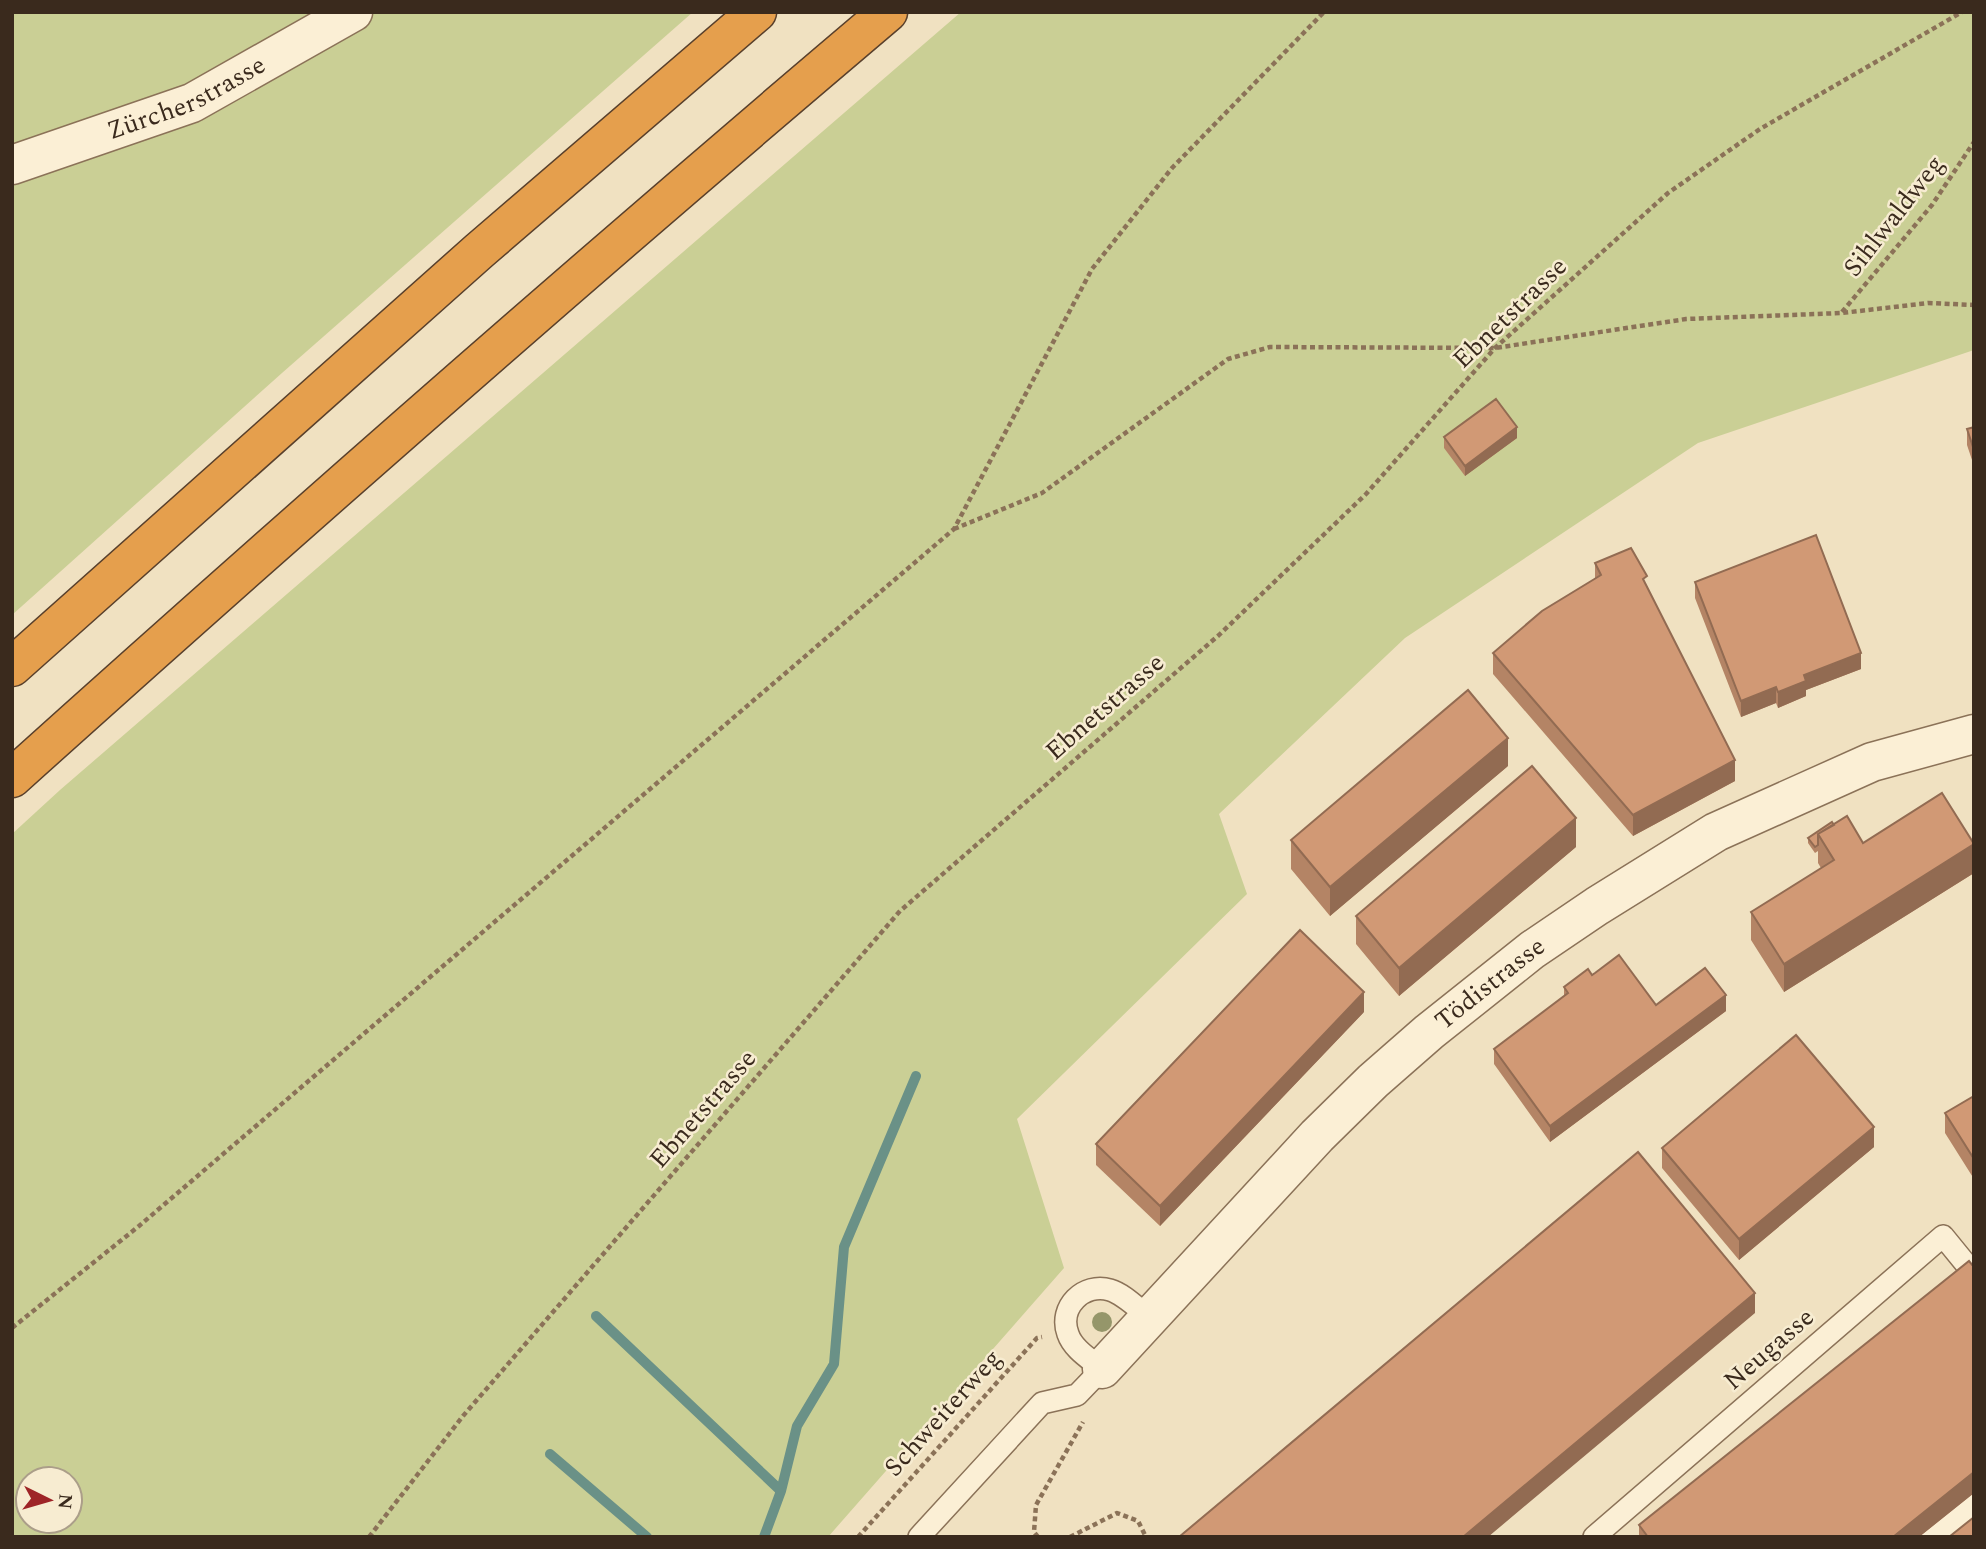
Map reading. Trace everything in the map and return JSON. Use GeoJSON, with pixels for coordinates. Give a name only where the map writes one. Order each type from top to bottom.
{"type":"FeatureCollection","features":[{"type":"Feature","properties":{"kind":"highway"},"geometry":{"type":"LineString","coordinates":[[12,667],[490,242],[757,12]]}},
{"type":"Feature","properties":{"kind":"highway"},"geometry":{"type":"LineString","coordinates":[[12,778],[557,296],[888,12]]}},
{"type":"Feature","properties":{"kind":"street","name":"Zürcherstrasse"},"geometry":{"type":"LineString","coordinates":[[12,165],[192,103],[353,12]]}},
{"type":"Feature","properties":{"kind":"street","name":"Tödistrasse"},"geometry":{"type":"LineString","coordinates":[[1101,1369],[1326,1127],[1373,1081],[1429,1032],[1532,950],[1716,832],[1872,762],[1974,734]]}},
{"type":"Feature","properties":{"kind":"lane","name":"Neugasse"},"geometry":{"type":"LineString","coordinates":[[1594,1537],[1943,1236],[1974,1274]]}},
{"type":"Feature","properties":{"kind":"lane"},"geometry":{"type":"LineString","coordinates":[[919,1537],[1042,1403],[1077,1395],[1101,1369],[1072,1342],[1066,1331],[1069,1306],[1077,1296],[1101,1287],[1114,1291],[1150,1318]]}},
{"type":"Feature","properties":{"kind":"lane"},"geometry":{"type":"LineString","coordinates":[[1932,1537],[1974,1503]]}},
{"type":"Feature","properties":{"kind":"path"},"geometry":{"type":"LineString","coordinates":[[954,529],[1092,269],[1172,168],[1324,12]]}},
{"type":"Feature","properties":{"kind":"path","name":"Ebnetstrasse"},"geometry":{"type":"LineString","coordinates":[[369,1537],[463,1416],[900,911],[1219,635],[1366,494],[1495,348],[1668,193],[1760,129],[1962,12]]}},
{"type":"Feature","properties":{"kind":"path","name":"Sihlwaldweg"},"geometry":{"type":"LineString","coordinates":[[1842,313],[1932,205],[1974,142]]}},
{"type":"Feature","properties":{"kind":"path"},"geometry":{"type":"LineString","coordinates":[[12,1328],[139,1226],[954,529],[1042,494],[1228,359],[1270,347],[1495,348],[1686,319],[1842,313],[1928,303],[1974,304]]}},
{"type":"Feature","properties":{"kind":"path","name":"Schweiterweg"},"geometry":{"type":"LineString","coordinates":[[858,1537],[1037,1338],[1066,1331]]}},
{"type":"Feature","properties":{"kind":"path"},"geometry":{"type":"LineString","coordinates":[[1038,1537],[1034,1532],[1036,1505],[1087,1414]]}},
{"type":"Feature","properties":{"kind":"path"},"geometry":{"type":"LineString","coordinates":[[1070,1537],[1117,1513],[1138,1521],[1146,1537]]}},
{"type":"Feature","properties":{"kind":"green space"},"geometry":{"type":"Polygon","coordinates":[[[12,12],[693,12],[282,373],[12,615],[12,12]]]}},
{"type":"Feature","properties":{"kind":"green space"},"geometry":{"type":"Polygon","coordinates":[[[961,12],[1974,12],[1974,350],[1698,443],[1405,638],[1219,814],[1247,894],[1017,1119],[1064,1268],[828,1537],[12,1537],[12,834],[961,12]]]}},
{"type":"Feature","properties":{"kind":"building"},"geometry":{"type":"Polygon","coordinates":[[[1496,399],[1517,427],[1465,466],[1444,437],[1496,399]]]}},
{"type":"Feature","properties":{"kind":"building"},"geometry":{"type":"Polygon","coordinates":[[[1974,427],[1974,450],[1967,429],[1974,427]]]}},
{"type":"Feature","properties":{"kind":"building"},"geometry":{"type":"Polygon","coordinates":[[[1816,535],[1861,653],[1804,675],[1806,681],[1778,692],[1776,687],[1741,701],[1695,582],[1816,535]]]}},
{"type":"Feature","properties":{"kind":"building"},"geometry":{"type":"Polygon","coordinates":[[[1631,548],[1647,576],[1643,579],[1735,760],[1633,815],[1493,653],[1542,611],[1601,575],[1595,563],[1631,548]]]}},
{"type":"Feature","properties":{"kind":"building"},"geometry":{"type":"Polygon","coordinates":[[[1468,690],[1508,738],[1330,887],[1291,840],[1468,690]]]}},
{"type":"Feature","properties":{"kind":"building"},"geometry":{"type":"Polygon","coordinates":[[[1532,766],[1576,818],[1399,968],[1356,916],[1532,766]]]}},
{"type":"Feature","properties":{"kind":"building"},"geometry":{"type":"Polygon","coordinates":[[[1942,793],[1974,844],[1784,964],[1751,912],[1834,860],[1818,834],[1847,816],[1863,843],[1942,793]]]}},
{"type":"Feature","properties":{"kind":"building"},"geometry":{"type":"Polygon","coordinates":[[[1832,822],[1834,825],[1818,834],[1818,845],[1815,847],[1808,838],[1832,822]]]}},
{"type":"Feature","properties":{"kind":"building"},"geometry":{"type":"Polygon","coordinates":[[[1300,930],[1364,992],[1160,1206],[1096,1144],[1300,930]]]}},
{"type":"Feature","properties":{"kind":"building"},"geometry":{"type":"Polygon","coordinates":[[[1619,955],[1656,1005],[1705,968],[1726,995],[1550,1126],[1494,1049],[1568,993],[1564,987],[1588,969],[1592,975],[1619,955]]]}},
{"type":"Feature","properties":{"kind":"building"},"geometry":{"type":"Polygon","coordinates":[[[1796,1035],[1874,1127],[1739,1239],[1662,1148],[1796,1035]]]}},
{"type":"Feature","properties":{"kind":"building"},"geometry":{"type":"Polygon","coordinates":[[[1974,1096],[1974,1159],[1945,1113],[1974,1096]]]}},
{"type":"Feature","properties":{"kind":"building"},"geometry":{"type":"Polygon","coordinates":[[[1638,1152],[1755,1293],[1463,1537],[1179,1537],[1638,1152]]]}},
{"type":"Feature","properties":{"kind":"building"},"geometry":{"type":"Polygon","coordinates":[[[1969,1261],[1974,1267],[1974,1472],[1893,1537],[1648,1537],[1639,1525],[1969,1261]]]}},
{"type":"Feature","properties":{"kind":"building"},"geometry":{"type":"Polygon","coordinates":[[[1974,1517],[1974,1537],[1949,1537],[1974,1517]]]}},
{"type":"Feature","properties":{"kind":"waterway"},"geometry":{"type":"LineString","coordinates":[[764,1537],[781,1491],[797,1426],[834,1364],[844,1247],[916,1076]]}},
{"type":"Feature","properties":{"kind":"waterway"},"geometry":{"type":"LineString","coordinates":[[596,1316],[781,1491]]}},
{"type":"Feature","properties":{"kind":"waterway"},"geometry":{"type":"LineString","coordinates":[[550,1454],[647,1537]]}}]}
